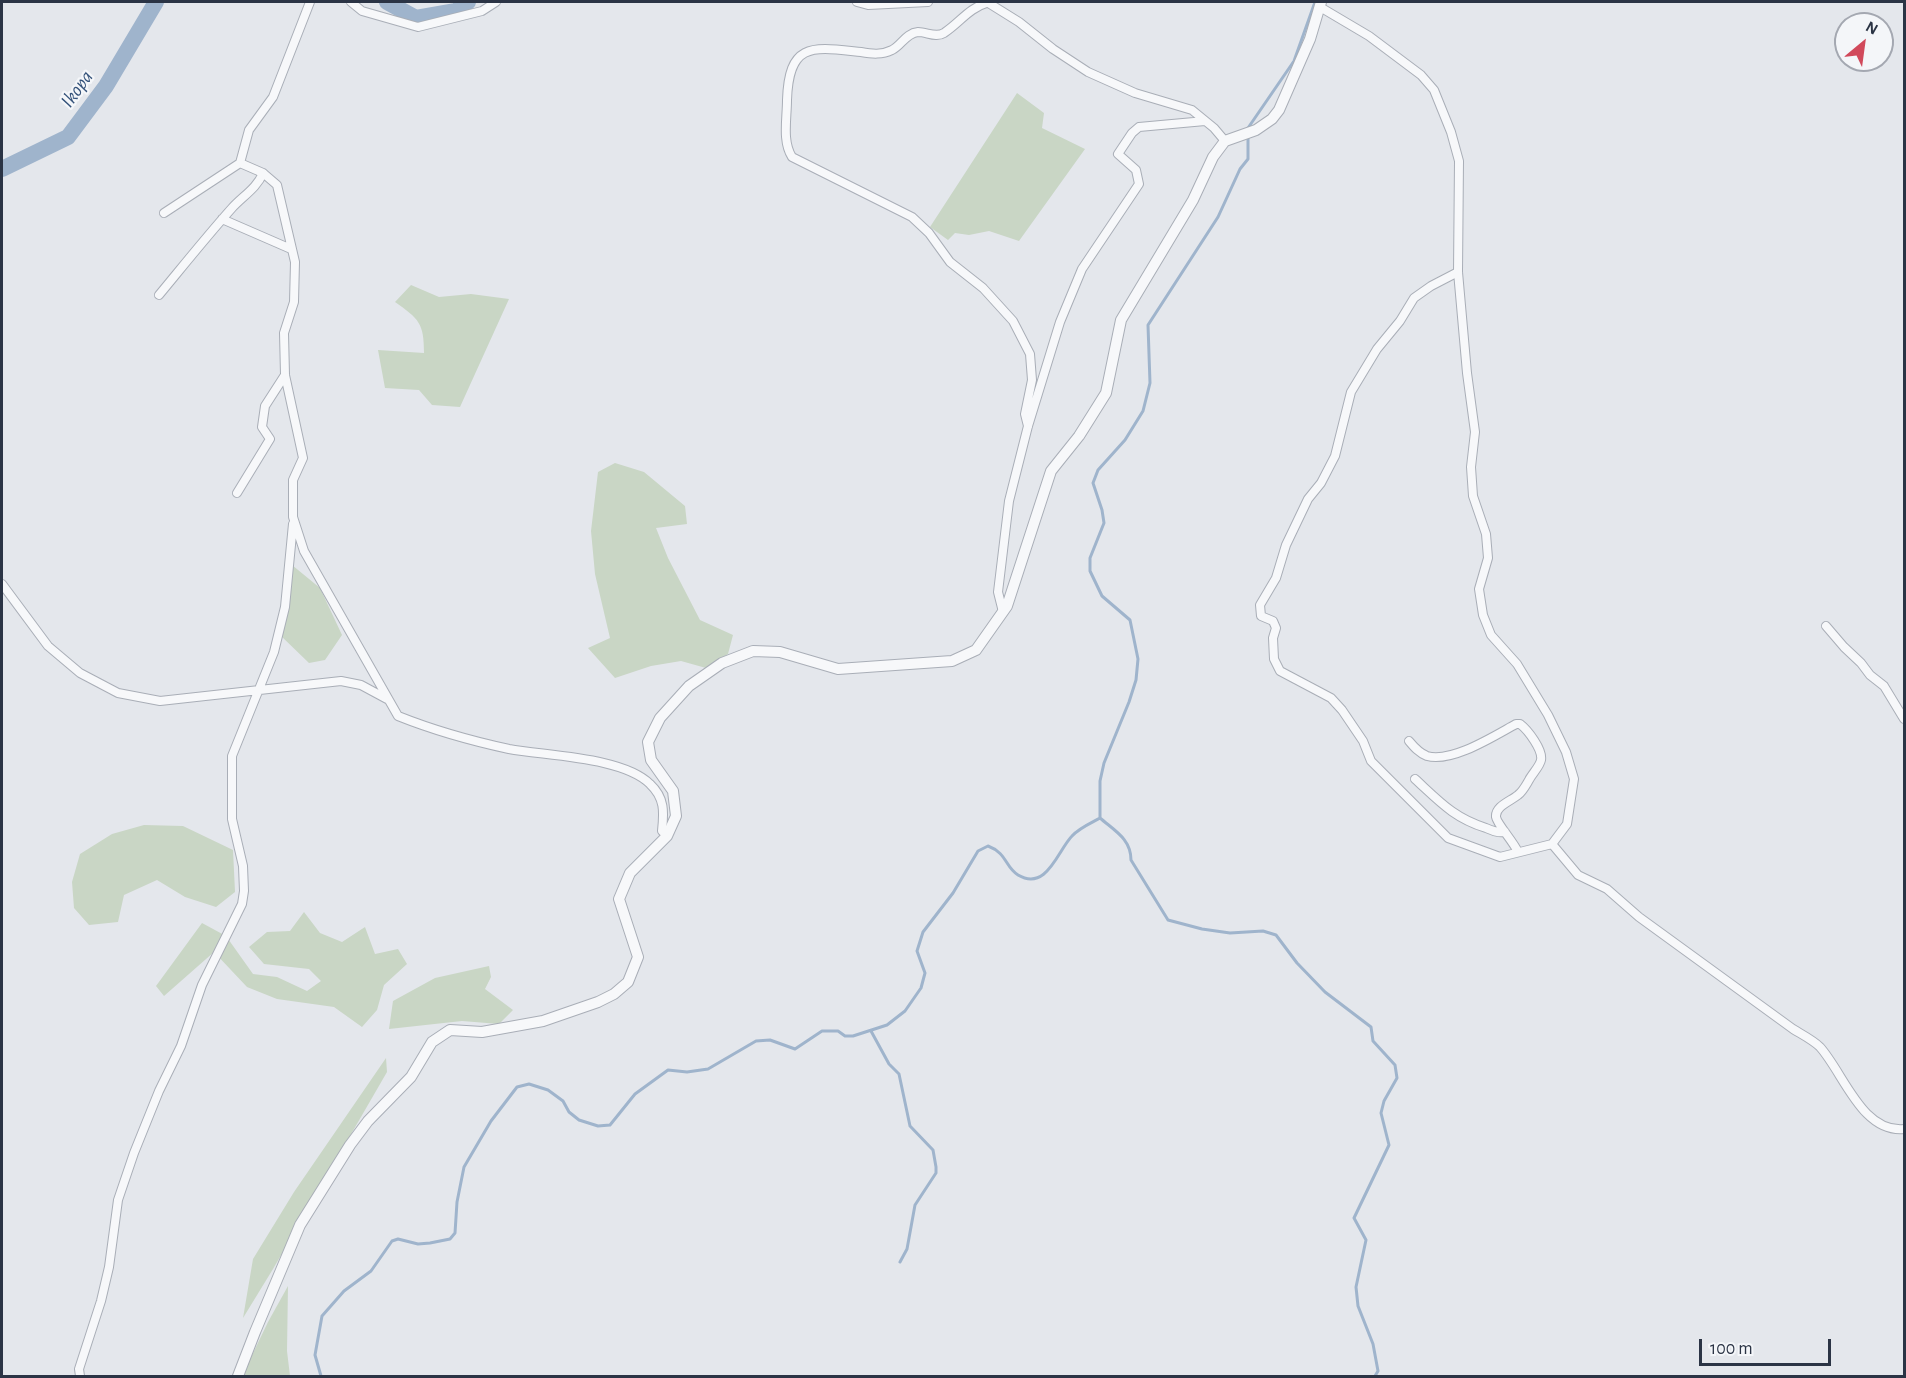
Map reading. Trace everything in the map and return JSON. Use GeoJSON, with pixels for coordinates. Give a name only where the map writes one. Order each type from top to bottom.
{"type":"FeatureCollection","features":[{"type":"Feature","properties":{"kind":"street"},"geometry":{"type":"LineString","coordinates":[[164,213],[240,163],[249,129],[273,97],[310,2]]}},
{"type":"Feature","properties":{"kind":"street"},"geometry":{"type":"LineString","coordinates":[[351,2],[363,10],[418,27],[482,11],[496,2]]}},
{"type":"Feature","properties":{"kind":"street"},"geometry":{"type":"LineString","coordinates":[[856,2],[868,5],[928,2]]}},
{"type":"Feature","properties":{"kind":"street"},"geometry":{"type":"LineString","coordinates":[[1028,426],[1025,414],[1032,380],[1030,354],[1012,321],[983,288],[950,262],[929,233],[912,217],[792,158],[786,147],[788,81],[794,62],[805,51],[825,48],[878,54],[894,50],[909,36],[918,32],[928,35],[942,34],[975,7],[988,2],[1088,72],[1135,93],[1192,110],[1228,140]]}},
{"type":"Feature","properties":{"kind":"street"},"geometry":{"type":"LineString","coordinates":[[238,1377],[300,1225],[350,1145],[368,1121],[411,1077],[432,1042],[450,1030],[482,1032],[543,1021],[598,1002],[614,994],[628,982],[638,957],[620,899],[630,873],[667,836],[676,816],[673,791],[651,760],[648,742],[660,718],[689,686],[722,663],[753,651],[780,652],[838,669],[952,661],[976,650],[1007,606],[1051,471],[1079,436],[1106,393],[1121,320],[1193,200],[1213,157],[1228,140],[1256,130],[1272,120],[1279,110],[1310,39],[1321,4],[1421,75],[1434,90],[1460,161],[1458,272],[1475,432],[1471,467],[1473,496],[1486,534],[1488,558],[1479,589],[1483,615],[1491,635],[1517,664],[1548,714],[1566,752],[1574,779],[1567,824],[1552,844],[1500,857],[1448,838],[1371,760],[1363,741],[1331,698],[1280,671],[1274,659],[1276,628],[1273,621],[1259,613],[1260,605],[1276,578],[1286,545],[1308,499],[1321,483],[1335,456],[1351,392],[1377,349],[1400,321],[1414,298],[1458,272]]}},
{"type":"Feature","properties":{"kind":"street"},"geometry":{"type":"LineString","coordinates":[[1003,612],[998,592],[1009,501],[1028,426],[1060,322],[1082,269],[1139,184],[1136,170],[1118,154],[1132,133],[1139,127],[1206,121]]}},
{"type":"Feature","properties":{"kind":"street"},"geometry":{"type":"LineString","coordinates":[[80,1377],[79,1369],[101,1301],[109,1267],[118,1200],[134,1153],[159,1091],[181,1046],[202,985],[242,904],[243,866],[232,819],[232,756],[274,652],[285,607],[293,517],[293,480],[303,458],[285,375],[284,333],[294,302],[295,262],[277,184],[263,173],[240,163]]}},
{"type":"Feature","properties":{"kind":"street"},"geometry":{"type":"LineString","coordinates":[[159,295],[242,196],[258,183],[263,173]]}},
{"type":"Feature","properties":{"kind":"street"},"geometry":{"type":"LineString","coordinates":[[222,219],[291,249]]}},
{"type":"Feature","properties":{"kind":"street"},"geometry":{"type":"LineString","coordinates":[[237,494],[270,439],[262,427],[266,406],[285,375]]}},
{"type":"Feature","properties":{"kind":"street"},"geometry":{"type":"LineString","coordinates":[[293,517],[304,551],[398,716],[421,725],[508,748],[625,769],[650,783],[658,794],[664,806],[662,831],[667,836]]}},
{"type":"Feature","properties":{"kind":"street"},"geometry":{"type":"LineString","coordinates":[[2,584],[48,646],[80,673],[118,693],[160,701],[341,681],[361,685],[388,700]]}},
{"type":"Feature","properties":{"kind":"street"},"geometry":{"type":"LineString","coordinates":[[1826,626],[1870,675],[1884,686],[1905,719]]}},
{"type":"Feature","properties":{"kind":"street"},"geometry":{"type":"LineString","coordinates":[[1408,741],[1419,752],[1428,756],[1441,756],[1470,748],[1516,724],[1526,728],[1541,753],[1541,761],[1520,794],[1496,813],[1496,820],[1514,842],[1518,852]]}},
{"type":"Feature","properties":{"kind":"street"},"geometry":{"type":"LineString","coordinates":[[1415,779],[1453,814],[1467,822],[1505,832]]}},
{"type":"Feature","properties":{"kind":"street"},"geometry":{"type":"LineString","coordinates":[[1552,844],[1578,875],[1606,889],[1639,917],[1793,1029],[1819,1045],[1843,1083],[1875,1122],[1894,1130],[1905,1129]]}},
{"type":"Feature","properties":{"kind":"green space"},"geometry":{"type":"Polygon","coordinates":[[[1017,93],[1044,113],[1042,128],[1085,149],[1019,241],[989,231],[969,235],[955,233],[948,240],[930,227],[1017,93]]]}},
{"type":"Feature","properties":{"kind":"green space"},"geometry":{"type":"Polygon","coordinates":[[[411,285],[439,297],[471,294],[509,299],[460,407],[432,405],[419,390],[385,388],[378,350],[424,353],[421,328],[410,313],[395,302],[411,285]]]}},
{"type":"Feature","properties":{"kind":"green space"},"geometry":{"type":"Polygon","coordinates":[[[615,463],[644,472],[685,506],[687,524],[656,528],[668,558],[700,620],[733,635],[728,654],[706,668],[681,661],[651,666],[615,678],[588,648],[610,638],[595,574],[591,531],[598,472],[615,463]]]}},
{"type":"Feature","properties":{"kind":"green space"},"geometry":{"type":"Polygon","coordinates":[[[292,565],[320,588],[342,635],[325,660],[309,663],[280,635],[292,565]]]}},
{"type":"Feature","properties":{"kind":"green space"},"geometry":{"type":"Polygon","coordinates":[[[144,825],[183,826],[233,850],[235,892],[216,907],[185,897],[157,880],[124,895],[118,922],[89,925],[74,908],[72,882],[80,854],[112,834],[144,825]]]}},
{"type":"Feature","properties":{"kind":"green space"},"geometry":{"type":"Polygon","coordinates":[[[304,912],[320,933],[342,942],[365,927],[375,954],[398,949],[407,964],[384,985],[377,1010],[362,1027],[334,1007],[277,999],[247,987],[214,952],[164,996],[156,986],[202,923],[226,936],[253,974],[277,977],[307,991],[321,981],[309,969],[264,964],[249,947],[267,932],[290,931],[304,912]]]}},
{"type":"Feature","properties":{"kind":"green space"},"geometry":{"type":"Polygon","coordinates":[[[489,966],[491,977],[485,989],[513,1010],[499,1024],[462,1021],[389,1029],[393,1001],[435,978],[489,966]]]}},
{"type":"Feature","properties":{"kind":"green space"},"geometry":{"type":"Polygon","coordinates":[[[386,1058],[387,1072],[243,1318],[253,1259],[294,1192],[386,1058]]]}},
{"type":"Feature","properties":{"kind":"green space"},"geometry":{"type":"Polygon","coordinates":[[[288,1286],[287,1351],[290,1376],[242,1376],[268,1322],[288,1286]]]}},
{"type":"Feature","properties":{"kind":"waterway","name":"Ikopa"},"geometry":{"type":"LineString","coordinates":[[2,169],[68,137],[106,86],[156,2]]}},
{"type":"Feature","properties":{"kind":"waterway","name":"Ikopa"},"geometry":{"type":"LineString","coordinates":[[387,2],[416,18],[456,11],[468,2]]}},
{"type":"Feature","properties":{"kind":"waterway"},"geometry":{"type":"LineString","coordinates":[[1248,128],[1294,61],[1315,2]]}},
{"type":"Feature","properties":{"kind":"waterway"},"geometry":{"type":"LineString","coordinates":[[1248,135],[1248,159],[1240,169],[1218,217],[1148,325],[1150,383],[1143,411],[1125,440],[1098,470],[1093,483],[1104,523],[1090,558],[1090,571],[1102,596],[1130,620],[1138,659],[1136,680],[1129,702],[1104,763],[1100,781],[1100,818],[1125,841],[1131,860],[1168,920],[1202,929],[1230,933],[1263,931],[1276,935],[1297,963],[1325,992],[1371,1027],[1373,1041],[1395,1065],[1397,1078],[1384,1101],[1381,1113],[1389,1145],[1354,1218],[1366,1240],[1356,1287],[1358,1306],[1373,1344],[1378,1371],[1375,1376]]}},
{"type":"Feature","properties":{"kind":"waterway"},"geometry":{"type":"LineString","coordinates":[[321,1376],[315,1355],[322,1316],[344,1291],[371,1271],[392,1241],[398,1239],[418,1244],[450,1239],[455,1233],[457,1202],[464,1167],[491,1121],[517,1087],[529,1084],[548,1090],[563,1101],[569,1112],[579,1120],[598,1126],[610,1125],[635,1094],[668,1070],[687,1072],[708,1069],[756,1041],[770,1040],[795,1049],[822,1031],[838,1031],[845,1036],[853,1036],[887,1025],[905,1011],[921,988],[925,973],[917,951],[923,932],[953,893],[978,851],[988,846],[999,852],[1018,875],[1028,879],[1037,878],[1051,867],[1075,833],[1100,818]]}},
{"type":"Feature","properties":{"kind":"waterway"},"geometry":{"type":"LineString","coordinates":[[871,1031],[889,1064],[899,1074],[910,1126],[933,1150],[936,1167],[936,1173],[915,1205],[907,1249],[900,1262]]}}]}
